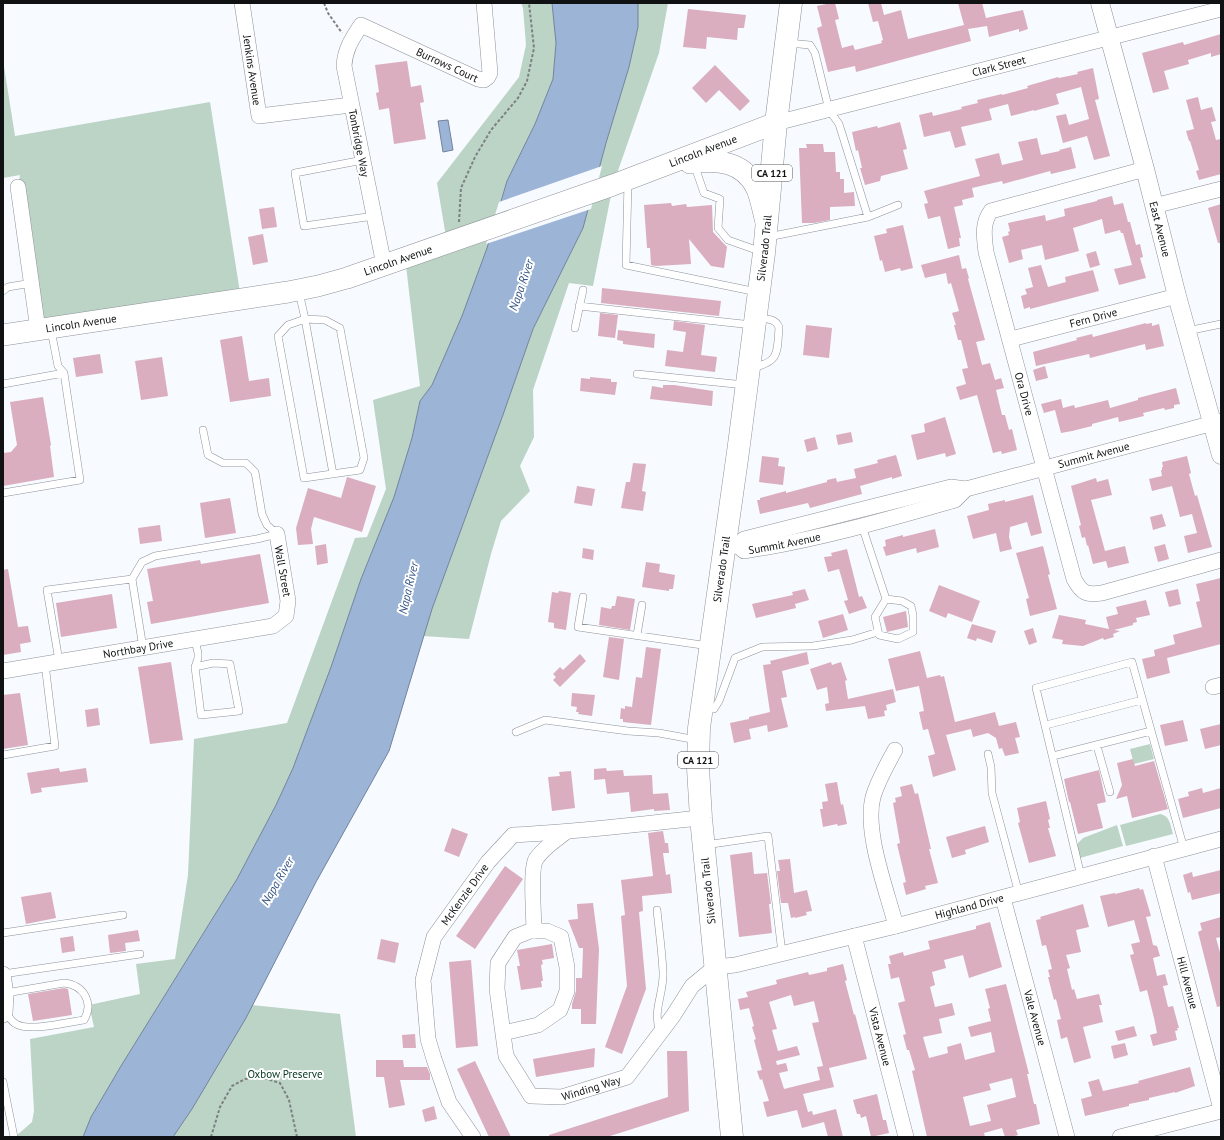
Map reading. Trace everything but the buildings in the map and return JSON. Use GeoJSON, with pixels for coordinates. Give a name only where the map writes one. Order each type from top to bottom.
{"type":"FeatureCollection","features":[{"type":"Feature","properties":{"kind":"main road","name":"Silverado Trail"},"geometry":{"type":"LineString","coordinates":[[732,1137],[703,845],[698,768],[699,740],[711,646],[732,546],[748,377],[759,292],[776,123],[791,3]]}},
{"type":"Feature","properties":{"kind":"main road","name":"Lincoln Avenue"},"geometry":{"type":"LineString","coordinates":[[3,335],[299,290],[347,278],[662,167],[776,123]]}},
{"type":"Feature","properties":{"kind":"main road"},"geometry":{"type":"LineString","coordinates":[[662,167],[694,162],[719,162],[731,164],[746,172],[756,188],[765,238]]}},
{"type":"Feature","properties":{"kind":"street","name":"Jenkins Avenue"},"geometry":{"type":"LineString","coordinates":[[242,3],[259,116],[351,105]]}},
{"type":"Feature","properties":{"kind":"street","name":"Burrows Court"},"geometry":{"type":"LineString","coordinates":[[361,25],[478,79],[484,80],[490,73],[484,3]]}},
{"type":"Feature","properties":{"kind":"street","name":"East Avenue"},"geometry":{"type":"LineString","coordinates":[[1100,3],[1187,332],[1217,422],[1221,454]]}},
{"type":"Feature","properties":{"kind":"street","name":"Clark Street"},"geometry":{"type":"LineString","coordinates":[[776,123],[1221,9]]}},
{"type":"Feature","properties":{"kind":"street","name":"Tonbridge Way"},"geometry":{"type":"LineString","coordinates":[[361,25],[349,43],[344,55],[344,66],[384,265]]}},
{"type":"Feature","properties":{"kind":"street","name":"Ora Drive"},"geometry":{"type":"LineString","coordinates":[[1145,169],[991,211],[986,217],[984,227],[986,252],[1046,468],[1074,579],[1078,586],[1084,593],[1102,593],[1221,560]]}},
{"type":"Feature","properties":{"kind":"street"},"geometry":{"type":"LineString","coordinates":[[18,187],[32,283],[44,329]]}},
{"type":"Feature","properties":{"kind":"street"},"geometry":{"type":"LineString","coordinates":[[1154,206],[1221,189]]}},
{"type":"Feature","properties":{"kind":"street","name":"Fern Drive"},"geometry":{"type":"LineString","coordinates":[[1011,339],[1177,296]]}},
{"type":"Feature","properties":{"kind":"street","name":"Summit Avenue"},"geometry":{"type":"LineString","coordinates":[[732,546],[744,539],[951,486],[966,489],[1217,422]]}},
{"type":"Feature","properties":{"kind":"street","name":"Summit Avenue"},"geometry":{"type":"LineString","coordinates":[[732,546],[744,551],[862,526],[955,500],[966,489]]}},
{"type":"Feature","properties":{"kind":"street","name":"Wall Street"},"geometry":{"type":"LineString","coordinates":[[272,626],[286,616],[288,601],[276,534]]}},
{"type":"Feature","properties":{"kind":"street","name":"Northbay Drive"},"geometry":{"type":"LineString","coordinates":[[3,671],[272,626]]}},
{"type":"Feature","properties":{"kind":"street"},"geometry":{"type":"LineString","coordinates":[[894,750],[878,783],[870,814],[876,852],[896,926]]}},
{"type":"Feature","properties":{"kind":"street","name":"McKenzie Drive"},"geometry":{"type":"LineString","coordinates":[[473,1137],[449,1102],[428,1039],[423,980],[434,937],[488,862],[513,835],[566,832],[701,818]]}},
{"type":"Feature","properties":{"kind":"street"},"geometry":{"type":"LineString","coordinates":[[534,931],[532,874],[535,861],[543,851],[566,832]]}},
{"type":"Feature","properties":{"kind":"street","name":"Highland Drive"},"geometry":{"type":"LineString","coordinates":[[715,967],[782,954],[896,926],[1019,894],[1221,838]]}},
{"type":"Feature","properties":{"kind":"street","name":"Hill Avenue"},"geometry":{"type":"LineString","coordinates":[[1154,856],[1221,1110]]}},
{"type":"Feature","properties":{"kind":"street","name":"Vale Avenue"},"geometry":{"type":"LineString","coordinates":[[1003,898],[1067,1137]]}},
{"type":"Feature","properties":{"kind":"street","name":"Winding Way"},"geometry":{"type":"LineString","coordinates":[[503,1033],[538,1024],[560,1010],[567,991],[567,967],[561,937],[547,931],[530,931],[515,937],[498,964],[497,989],[506,1056],[531,1096],[562,1097],[627,1077],[660,1034],[692,986],[715,967]]}},
{"type":"Feature","properties":{"kind":"street","name":"Vista Avenue"},"geometry":{"type":"LineString","coordinates":[[854,936],[906,1137]]}},
{"type":"Feature","properties":{"kind":"street"},"geometry":{"type":"LineString","coordinates":[[4,983],[4,1014]]}},
{"type":"Feature","properties":{"kind":"street"},"geometry":{"type":"LineString","coordinates":[[1120,1137],[1221,1110]]}},
{"type":"Feature","properties":{"kind":"lane"},"geometry":{"type":"LineString","coordinates":[[786,43],[810,45],[815,53],[829,110],[838,124],[868,217]]}},
{"type":"Feature","properties":{"kind":"lane"},"geometry":{"type":"LineString","coordinates":[[363,160],[295,173],[304,226],[374,216]]}},
{"type":"Feature","properties":{"kind":"lane"},"geometry":{"type":"LineString","coordinates":[[694,162],[704,193],[720,199],[718,228],[728,240],[765,238],[868,217],[898,205]]}},
{"type":"Feature","properties":{"kind":"lane"},"geometry":{"type":"LineString","coordinates":[[620,182],[626,265],[759,292]]}},
{"type":"Feature","properties":{"kind":"lane"},"geometry":{"type":"LineString","coordinates":[[3,291],[8,287],[32,283]]}},
{"type":"Feature","properties":{"kind":"lane"},"geometry":{"type":"LineString","coordinates":[[299,290],[333,474]]}},
{"type":"Feature","properties":{"kind":"lane"},"geometry":{"type":"LineString","coordinates":[[575,328],[582,290]]}},
{"type":"Feature","properties":{"kind":"lane"},"geometry":{"type":"LineString","coordinates":[[579,306],[755,322]]}},
{"type":"Feature","properties":{"kind":"lane"},"geometry":{"type":"LineString","coordinates":[[305,319],[325,320],[340,328],[364,458],[360,470],[304,478],[278,336],[288,325],[305,319]]}},
{"type":"Feature","properties":{"kind":"lane"},"geometry":{"type":"LineString","coordinates":[[1187,332],[1221,324]]}},
{"type":"Feature","properties":{"kind":"lane"},"geometry":{"type":"LineString","coordinates":[[3,493],[80,480],[64,373],[58,366],[44,329]]}},
{"type":"Feature","properties":{"kind":"lane"},"geometry":{"type":"LineString","coordinates":[[3,384],[64,373]]}},
{"type":"Feature","properties":{"kind":"lane"},"geometry":{"type":"LineString","coordinates":[[637,374],[748,377]]}},
{"type":"Feature","properties":{"kind":"lane"},"geometry":{"type":"LineString","coordinates":[[203,430],[208,455],[223,463],[246,463],[255,472],[262,514],[267,525],[276,534]]}},
{"type":"Feature","properties":{"kind":"lane"},"geometry":{"type":"LineString","coordinates":[[862,526],[886,599],[875,617],[879,635],[898,639],[913,632],[914,615],[912,606],[902,601],[886,599]]}},
{"type":"Feature","properties":{"kind":"lane"},"geometry":{"type":"LineString","coordinates":[[143,648],[132,579],[142,562],[155,556],[257,539],[276,534]]}},
{"type":"Feature","properties":{"kind":"lane"},"geometry":{"type":"LineString","coordinates":[[3,755],[55,746],[52,662],[47,590],[132,579]]}},
{"type":"Feature","properties":{"kind":"lane"},"geometry":{"type":"LineString","coordinates":[[583,597],[578,627],[711,646]]}},
{"type":"Feature","properties":{"kind":"lane"},"geometry":{"type":"LineString","coordinates":[[637,635],[642,605]]}},
{"type":"Feature","properties":{"kind":"lane"},"geometry":{"type":"LineString","coordinates":[[702,708],[714,709],[719,701],[735,658],[762,647],[813,646],[852,640],[878,632]]}},
{"type":"Feature","properties":{"kind":"lane"},"geometry":{"type":"LineString","coordinates":[[195,640],[198,653],[195,667],[201,715],[239,711],[230,664],[213,663],[195,667]]}},
{"type":"Feature","properties":{"kind":"lane"},"geometry":{"type":"LineString","coordinates":[[1081,876],[1036,688],[1132,662],[1184,848]]}},
{"type":"Feature","properties":{"kind":"lane"},"geometry":{"type":"LineString","coordinates":[[1046,725],[1142,700]]}},
{"type":"Feature","properties":{"kind":"lane"},"geometry":{"type":"LineString","coordinates":[[516,732],[545,720],[628,731],[659,733],[699,740]]}},
{"type":"Feature","properties":{"kind":"lane"},"geometry":{"type":"LineString","coordinates":[[1053,756],[1151,731]]}},
{"type":"Feature","properties":{"kind":"lane"},"geometry":{"type":"LineString","coordinates":[[1097,746],[1110,792]]}},
{"type":"Feature","properties":{"kind":"lane"},"geometry":{"type":"LineString","coordinates":[[988,754],[991,767],[992,793],[1019,894]]}},
{"type":"Feature","properties":{"kind":"lane"},"geometry":{"type":"LineString","coordinates":[[703,845],[768,836],[782,954]]}},
{"type":"Feature","properties":{"kind":"lane"},"geometry":{"type":"LineString","coordinates":[[657,910],[663,973],[657,1013],[657,1023],[660,1034]]}},
{"type":"Feature","properties":{"kind":"lane"},"geometry":{"type":"LineString","coordinates":[[3,933],[123,915]]}},
{"type":"Feature","properties":{"kind":"lane"},"geometry":{"type":"LineString","coordinates":[[4,983],[140,954]]}},
{"type":"Feature","properties":{"kind":"lane"},"geometry":{"type":"LineString","coordinates":[[4,983],[72,984],[81,989],[86,995],[89,1005],[87,1015],[84,1020],[35,1027],[24,1027],[15,1024],[4,1014]]}},
{"type":"Feature","properties":{"kind":"lane"},"geometry":{"type":"LineString","coordinates":[[3,1082],[14,1137]]}},
{"type":"Feature","properties":{"kind":"path"},"geometry":{"type":"LineString","coordinates":[[324,3],[328,13],[349,43]]}},
{"type":"Feature","properties":{"kind":"path"},"geometry":{"type":"LineString","coordinates":[[467,236],[461,188],[475,157],[491,130],[518,98],[527,81],[534,48],[529,3]]}},
{"type":"Feature","properties":{"kind":"path"},"geometry":{"type":"LineString","coordinates":[[211,1137],[220,1107],[232,1086],[245,1079],[264,1078],[280,1083],[289,1100],[297,1137]]}},
{"type":"Feature","properties":{"kind":"green space"},"geometry":{"type":"Polygon","coordinates":[[[521,3],[552,3],[556,43],[553,79],[535,124],[507,181],[492,227],[487,248],[462,316],[432,385],[420,401],[412,438],[394,497],[361,579],[331,667],[293,768],[276,805],[237,879],[121,1066],[91,1117],[83,1137],[15,1137],[32,1122],[34,1111],[30,1039],[94,1027],[89,1005],[140,994],[136,964],[175,959],[188,875],[194,739],[287,723],[355,538],[367,537],[386,489],[373,400],[420,386],[405,257],[447,243],[437,183],[519,77],[526,45],[523,8],[521,3]]]}},
{"type":"Feature","properties":{"kind":"green space"},"geometry":{"type":"Polygon","coordinates":[[[638,3],[668,3],[659,53],[613,185],[593,286],[569,283],[533,390],[534,437],[520,466],[530,491],[501,521],[469,639],[423,636],[533,329],[583,228],[606,143],[629,67],[638,27],[638,3]]]}},
{"type":"Feature","properties":{"kind":"green space"},"geometry":{"type":"Polygon","coordinates":[[[3,60],[15,136],[210,102],[241,299],[38,330],[18,187],[20,175],[3,178],[3,60]]]}},
{"type":"Feature","properties":{"kind":"green space"},"geometry":{"type":"Polygon","coordinates":[[[1150,744],[1154,759],[1134,764],[1130,749],[1150,744]]]}},
{"type":"Feature","properties":{"kind":"green space"},"geometry":{"type":"Polygon","coordinates":[[[1160,814],[1168,819],[1173,834],[1126,846],[1120,825],[1160,814]]]}},
{"type":"Feature","properties":{"kind":"green space"},"geometry":{"type":"Polygon","coordinates":[[[1117,825],[1123,846],[1080,858],[1077,847],[1078,843],[1083,838],[1117,825]]]}},
{"type":"Feature","properties":{"kind":"green space","name":"Oxbow Preserve"},"geometry":{"type":"Polygon","coordinates":[[[252,1005],[340,1014],[356,1137],[173,1137],[192,1109],[252,1005]]]}},
{"type":"Feature","properties":{"kind":"water","name":"Napa River"},"geometry":{"type":"Polygon","coordinates":[[[552,3],[638,3],[638,27],[629,67],[606,143],[583,228],[533,329],[432,609],[389,751],[316,882],[246,1018],[192,1109],[173,1137],[83,1137],[91,1117],[121,1066],[237,879],[276,805],[293,768],[331,667],[361,579],[394,497],[412,438],[420,401],[432,385],[462,316],[487,248],[507,181],[535,124],[553,79],[556,43],[552,3]]]}},
{"type":"Feature","properties":{"kind":"water"},"geometry":{"type":"Polygon","coordinates":[[[448,120],[453,150],[443,152],[438,121],[448,120]]]}},
{"type":"Feature","properties":{"kind":"pier"},"geometry":{"type":"Polygon","coordinates":[[[602,166],[591,209],[486,244],[499,202],[602,166]]]}}]}
